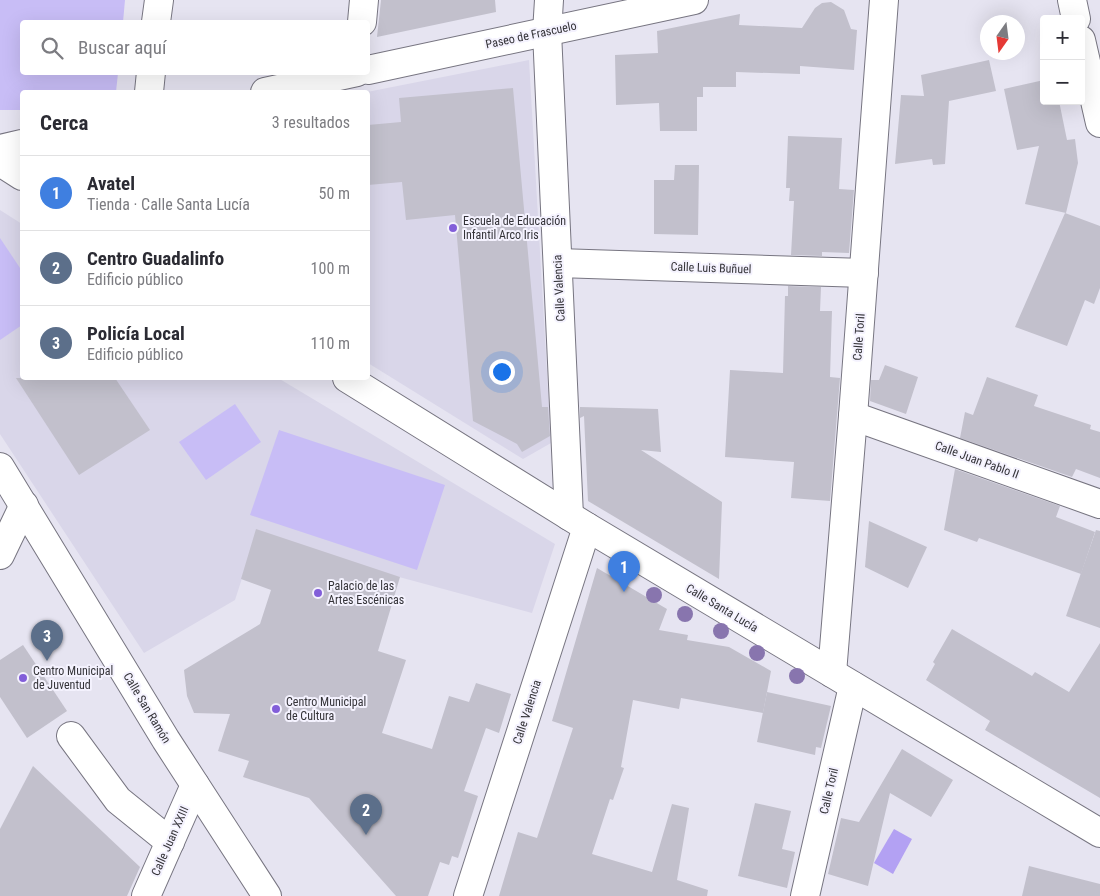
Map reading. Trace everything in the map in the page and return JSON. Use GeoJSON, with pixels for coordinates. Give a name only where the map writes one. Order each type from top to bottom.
{"type":"FeatureCollection","features":[{"type":"Feature","properties":{"kind":"street"},"geometry":{"type":"LineString","coordinates":[[156,20],[159,0]]}},
{"type":"Feature","properties":{"kind":"street"},"geometry":{"type":"LineString","coordinates":[[362,20],[364,0]]}},
{"type":"Feature","properties":{"kind":"street","name":"Calle Valencia"},"geometry":{"type":"LineString","coordinates":[[468,896],[578,522],[558,264],[547,32],[549,0]]}},
{"type":"Feature","properties":{"kind":"street","name":"Paseo de Frascuelo"},"geometry":{"type":"LineString","coordinates":[[370,70],[694,0]]}},
{"type":"Feature","properties":{"kind":"street","name":"Calle Toril"},"geometry":{"type":"LineString","coordinates":[[805,896],[842,679],[853,416],[884,0]]}},
{"type":"Feature","properties":{"kind":"street"},"geometry":{"type":"LineString","coordinates":[[1072,0],[1075,15]]}},
{"type":"Feature","properties":{"kind":"street"},"geometry":{"type":"LineString","coordinates":[[1085,57],[1100,123]]}},
{"type":"Feature","properties":{"kind":"street"},"geometry":{"type":"LineString","coordinates":[[150,90],[152,75]]}},
{"type":"Feature","properties":{"kind":"street"},"geometry":{"type":"LineString","coordinates":[[274,90],[343,75]]}},
{"type":"Feature","properties":{"kind":"street"},"geometry":{"type":"LineString","coordinates":[[0,149],[20,144]]}},
{"type":"Feature","properties":{"kind":"street"},"geometry":{"type":"LineString","coordinates":[[0,162],[20,175]]}},
{"type":"Feature","properties":{"kind":"street","name":"Calle Luis Buñuel"},"geometry":{"type":"LineString","coordinates":[[558,264],[864,273]]}},
{"type":"Feature","properties":{"kind":"street","name":"Calle Santa Lucía"},"geometry":{"type":"LineString","coordinates":[[350,380],[578,522],[1100,833]]}},
{"type":"Feature","properties":{"kind":"street","name":"Calle Juan Pablo II"},"geometry":{"type":"LineString","coordinates":[[853,416],[1100,504]]}},
{"type":"Feature","properties":{"kind":"street","name":"Calle San Ramón"},"geometry":{"type":"LineString","coordinates":[[0,467],[195,785],[267,896]]}},
{"type":"Feature","properties":{"kind":"street"},"geometry":{"type":"LineString","coordinates":[[0,555],[24,505]]}},
{"type":"Feature","properties":{"kind":"street"},"geometry":{"type":"LineString","coordinates":[[71,736],[118,800],[170,842]]}},
{"type":"Feature","properties":{"kind":"street","name":"Calle Juan XXIII"},"geometry":{"type":"LineString","coordinates":[[146,896],[195,785]]}},
{"type":"Feature","properties":{"kind":"shaded area"},"geometry":{"type":"Polygon","coordinates":[[[0,0],[125,0],[123,20],[20,20],[20,75],[118,75],[116,90],[20,90],[20,110],[0,110],[0,0]]]}},
{"type":"Feature","properties":{"kind":"shaded area","name":"Escuela de Educación Infantil Arco Iris"},"geometry":{"type":"Polygon","coordinates":[[[529,60],[551,443],[523,459],[370,364],[370,91],[529,60]]]}},
{"type":"Feature","properties":{"kind":"shaded area"},"geometry":{"type":"Polygon","coordinates":[[[0,210],[20,223],[20,380],[281,380],[555,544],[532,613],[255,538],[235,600],[144,653],[0,434],[0,210]]]}},
{"type":"Feature","properties":{"kind":"shaded area"},"geometry":{"type":"Polygon","coordinates":[[[0,238],[20,268],[20,326],[0,340],[0,238]]]}},
{"type":"Feature","properties":{"kind":"shaded area"},"geometry":{"type":"Polygon","coordinates":[[[235,404],[261,442],[206,480],[179,442],[235,404]]]}},
{"type":"Feature","properties":{"kind":"shaded area"},"geometry":{"type":"Polygon","coordinates":[[[279,430],[445,485],[417,570],[250,515],[279,430]]]}},
{"type":"Feature","properties":{"kind":"shaded area"},"geometry":{"type":"Polygon","coordinates":[[[894,829],[912,839],[893,874],[874,863],[894,829]]]}},
{"type":"Feature","properties":{"kind":"building"},"geometry":{"type":"Polygon","coordinates":[[[381,0],[495,0],[496,12],[377,37],[381,0]]]}},
{"type":"Feature","properties":{"kind":"building"},"geometry":{"type":"Polygon","coordinates":[[[831,2],[844,10],[851,29],[857,30],[854,70],[800,66],[800,74],[736,72],[736,87],[703,87],[703,97],[697,97],[697,131],[660,131],[659,103],[616,105],[615,55],[658,53],[657,31],[740,14],[739,25],[802,28],[815,8],[822,3],[831,2]]]}},
{"type":"Feature","properties":{"kind":"building"},"geometry":{"type":"Polygon","coordinates":[[[989,60],[996,91],[949,101],[945,164],[933,165],[932,159],[895,164],[901,95],[924,96],[921,75],[989,60]]]}},
{"type":"Feature","properties":{"kind":"building"},"geometry":{"type":"Polygon","coordinates":[[[1040,81],[1040,105],[1060,105],[1067,140],[1075,139],[1078,163],[1066,213],[1025,204],[1039,146],[1017,150],[1004,89],[1040,81]]]}},
{"type":"Feature","properties":{"kind":"building"},"geometry":{"type":"Polygon","coordinates":[[[513,88],[542,407],[548,407],[550,436],[522,452],[517,444],[473,421],[455,215],[406,220],[402,182],[370,185],[370,125],[401,122],[399,98],[513,88]]]}},
{"type":"Feature","properties":{"kind":"building"},"geometry":{"type":"Polygon","coordinates":[[[788,136],[842,138],[839,189],[854,190],[849,253],[822,252],[822,256],[791,255],[794,201],[789,201],[790,188],[786,188],[788,136]]]}},
{"type":"Feature","properties":{"kind":"building"},"geometry":{"type":"Polygon","coordinates":[[[675,165],[699,165],[698,235],[654,234],[654,180],[674,180],[675,165]]]}},
{"type":"Feature","properties":{"kind":"building"},"geometry":{"type":"Polygon","coordinates":[[[1065,213],[1100,226],[1100,288],[1094,304],[1085,300],[1067,346],[1015,327],[1065,213]]]}},
{"type":"Feature","properties":{"kind":"building"},"geometry":{"type":"Polygon","coordinates":[[[788,286],[821,287],[820,311],[832,311],[830,377],[840,378],[830,501],[791,498],[794,462],[725,457],[730,370],[783,373],[785,296],[788,296],[788,286]]]}},
{"type":"Feature","properties":{"kind":"building"},"geometry":{"type":"Polygon","coordinates":[[[885,365],[918,377],[906,414],[870,401],[871,380],[879,380],[885,365]]]}},
{"type":"Feature","properties":{"kind":"building"},"geometry":{"type":"Polygon","coordinates":[[[987,377],[1038,395],[1034,406],[1091,425],[1090,429],[1100,432],[1100,478],[1076,469],[1072,477],[960,438],[965,412],[973,415],[987,377]]]}},
{"type":"Feature","properties":{"kind":"building"},"geometry":{"type":"Polygon","coordinates":[[[16,378],[20,378],[20,380],[116,380],[150,430],[79,475],[16,378]]]}},
{"type":"Feature","properties":{"kind":"building"},"geometry":{"type":"Polygon","coordinates":[[[580,407],[658,409],[661,452],[641,450],[722,502],[719,579],[588,501],[584,416],[580,418],[580,407]]]}},
{"type":"Feature","properties":{"kind":"building"},"geometry":{"type":"Polygon","coordinates":[[[955,469],[1060,506],[1056,517],[1095,532],[1081,574],[979,538],[977,542],[944,530],[955,469]]]}},
{"type":"Feature","properties":{"kind":"building"},"geometry":{"type":"Polygon","coordinates":[[[869,521],[927,547],[908,588],[865,567],[869,521]]]}},
{"type":"Feature","properties":{"kind":"building","name":"Centro Municipal de Cultura"},"geometry":{"type":"Polygon","coordinates":[[[256,529],[400,577],[378,651],[406,660],[382,733],[432,749],[449,696],[469,702],[476,683],[511,694],[499,733],[486,728],[464,791],[478,796],[458,858],[452,856],[449,865],[440,862],[428,896],[396,896],[309,798],[243,777],[249,761],[218,751],[230,714],[194,713],[187,696],[184,670],[260,624],[271,590],[241,579],[256,529]]]}},
{"type":"Feature","properties":{"kind":"building"},"geometry":{"type":"Polygon","coordinates":[[[1096,530],[1100,531],[1100,628],[1066,616],[1096,530]]]}},
{"type":"Feature","properties":{"kind":"building"},"geometry":{"type":"Polygon","coordinates":[[[597,568],[667,609],[659,630],[688,635],[687,640],[729,647],[771,671],[763,713],[681,698],[679,709],[633,700],[621,767],[624,768],[613,800],[610,799],[592,854],[652,872],[672,804],[689,808],[677,880],[708,890],[707,896],[499,896],[518,832],[537,838],[573,728],[552,721],[597,568]]]}},
{"type":"Feature","properties":{"kind":"building"},"geometry":{"type":"Polygon","coordinates":[[[952,629],[1032,676],[1035,672],[1069,692],[1100,643],[1100,798],[985,730],[990,721],[926,680],[935,664],[933,662],[952,629]]]}},
{"type":"Feature","properties":{"kind":"building","name":"Centro Municipal de Juventud"},"geometry":{"type":"Polygon","coordinates":[[[23,645],[67,711],[27,738],[0,697],[0,660],[23,645]]]}},
{"type":"Feature","properties":{"kind":"building"},"geometry":{"type":"Polygon","coordinates":[[[767,692],[831,706],[821,748],[816,747],[815,755],[757,742],[767,692]]]}},
{"type":"Feature","properties":{"kind":"building"},"geometry":{"type":"Polygon","coordinates":[[[902,749],[953,780],[931,817],[890,793],[868,886],[828,874],[841,818],[859,822],[902,749]]]}},
{"type":"Feature","properties":{"kind":"building"},"geometry":{"type":"Polygon","coordinates":[[[33,766],[140,867],[127,896],[0,896],[0,829],[33,766]]]}},
{"type":"Feature","properties":{"kind":"building"},"geometry":{"type":"Polygon","coordinates":[[[755,803],[791,811],[782,849],[795,852],[787,888],[738,876],[755,803]]]}},
{"type":"Feature","properties":{"kind":"building"},"geometry":{"type":"Polygon","coordinates":[[[1029,866],[1100,884],[1100,896],[1022,896],[1029,866]]]}},
{"type":"Feature","properties":{"kind":"place","name":"Escuela de Educación Infantil Arco Iris"},"geometry":{"type":"Point","coordinates":[453,228]}},
{"type":"Feature","properties":{"kind":"place","name":"Avatel"},"geometry":{"type":"Point","coordinates":[624,592]}},
{"type":"Feature","properties":{"kind":"place","name":"Palacio de las Artes Escénicas"},"geometry":{"type":"Point","coordinates":[318,593]}},
{"type":"Feature","properties":{"kind":"place","name":"Policía Local"},"geometry":{"type":"Point","coordinates":[47,661]}},
{"type":"Feature","properties":{"kind":"place","name":"Centro Municipal de Juventud"},"geometry":{"type":"Point","coordinates":[23,678]}},
{"type":"Feature","properties":{"kind":"place","name":"Centro Municipal de Cultura"},"geometry":{"type":"Point","coordinates":[276,709]}},
{"type":"Feature","properties":{"kind":"place","name":"Centro Guadalinfo"},"geometry":{"type":"Point","coordinates":[366,835]}}]}
